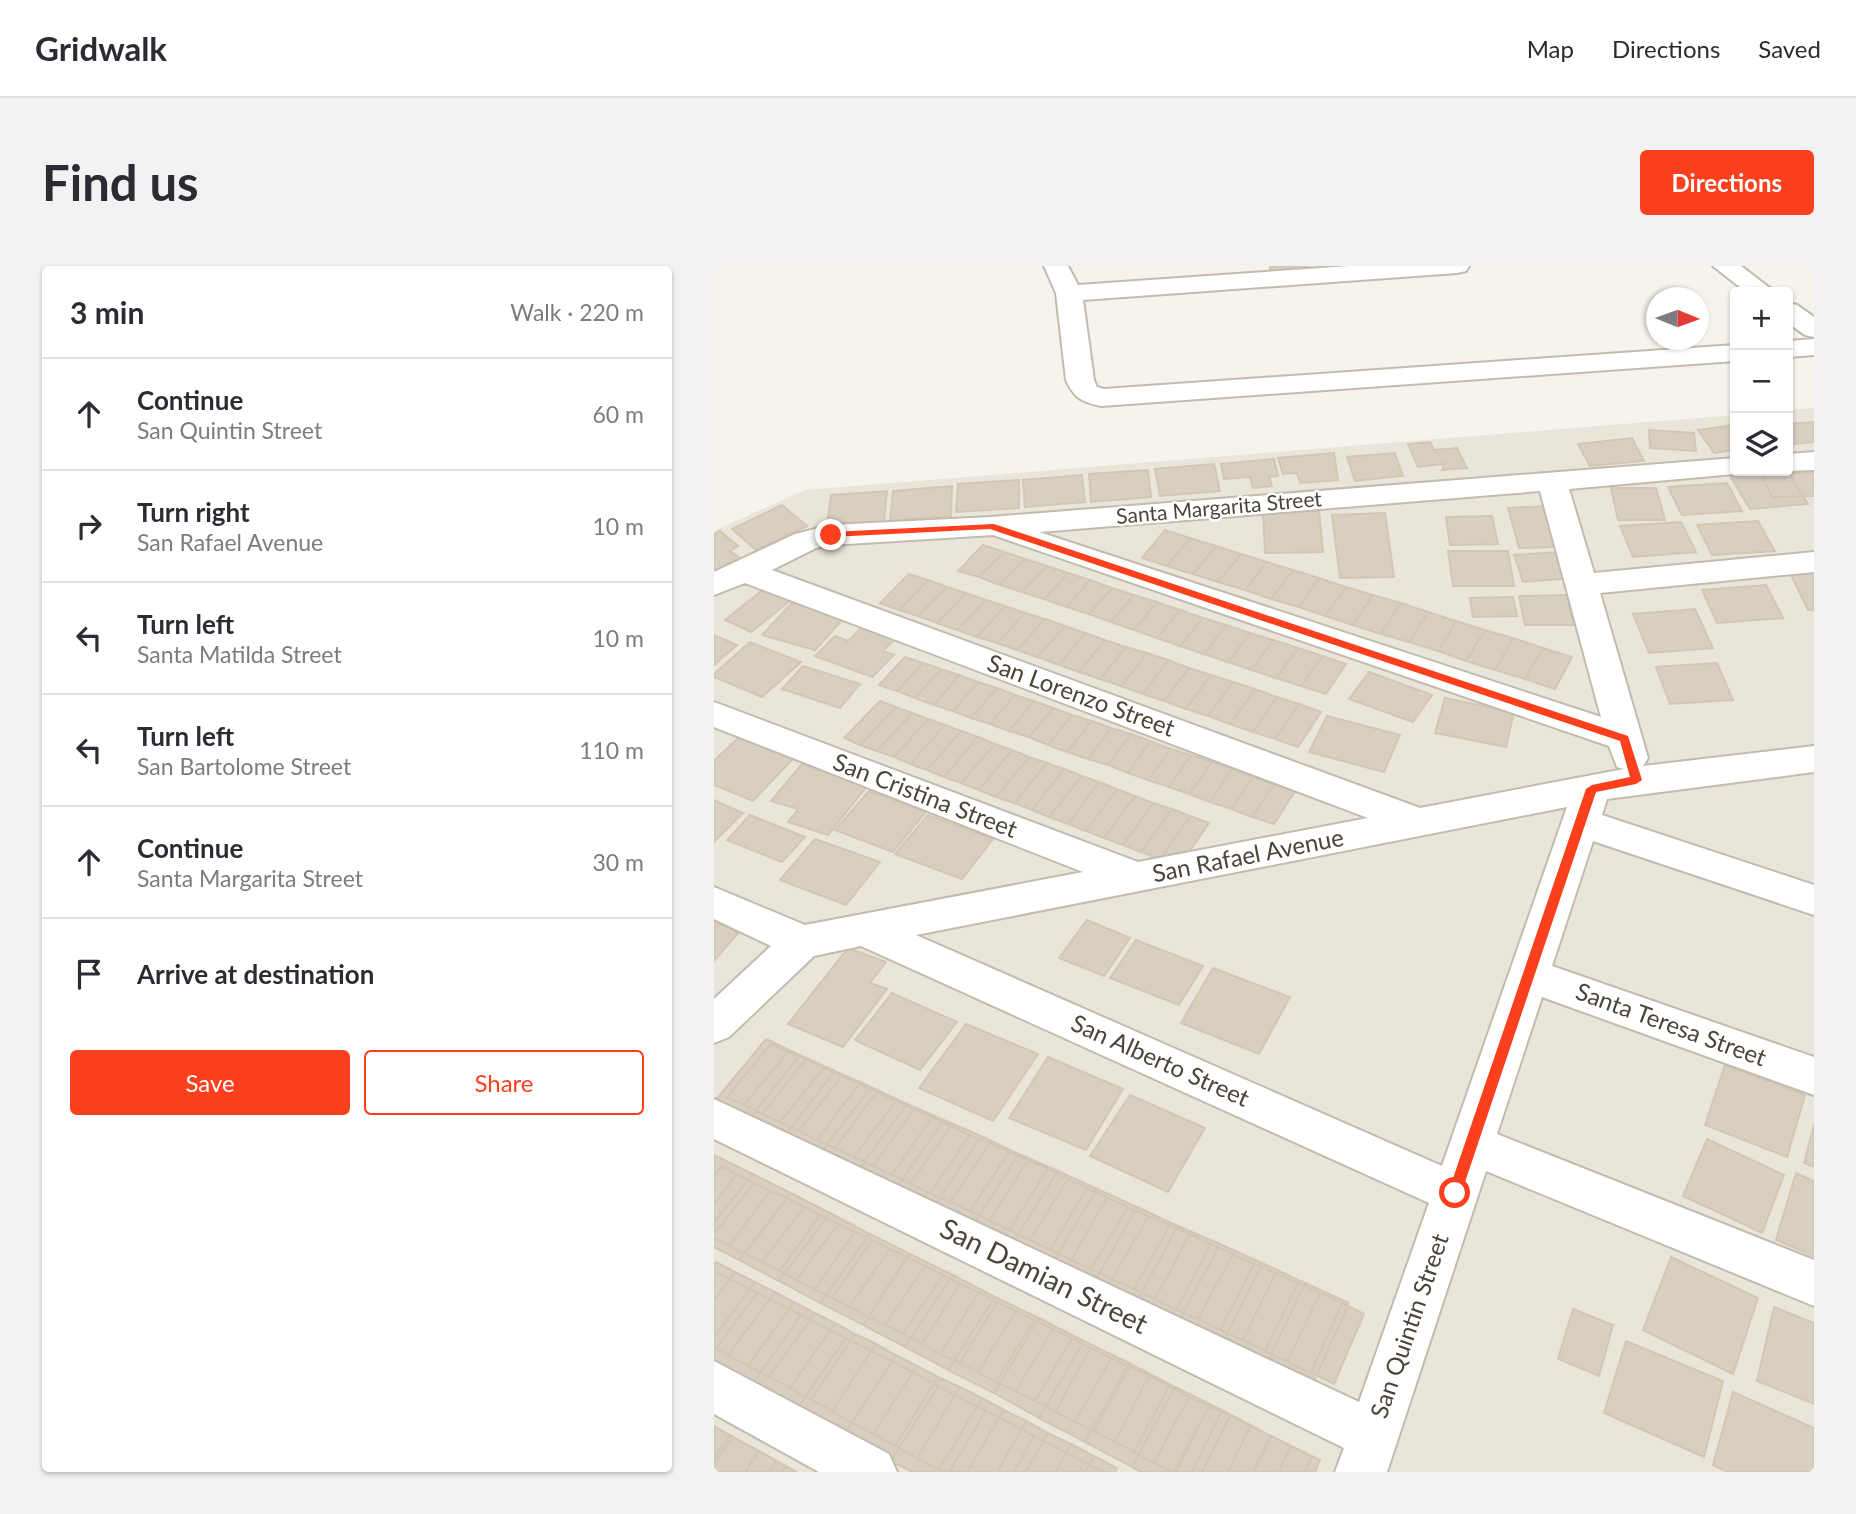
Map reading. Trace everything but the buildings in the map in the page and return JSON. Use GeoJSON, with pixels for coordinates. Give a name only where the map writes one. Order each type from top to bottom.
{"type":"FeatureCollection","features":[{"type":"Feature","properties":{"kind":"street"},"geometry":{"type":"LineString","coordinates":[[1056,266],[1069,293],[1080,380],[1085,392],[1101,398],[1730,353]]}},
{"type":"Feature","properties":{"kind":"street"},"geometry":{"type":"LineString","coordinates":[[1069,293],[1457,266]]}},
{"type":"Feature","properties":{"kind":"street"},"geometry":{"type":"LineString","coordinates":[[1725,266],[1755,287]]}},
{"type":"Feature","properties":{"kind":"street"},"geometry":{"type":"LineString","coordinates":[[1793,314],[1814,329]]}},
{"type":"Feature","properties":{"kind":"street"},"geometry":{"type":"LineString","coordinates":[[1793,349],[1814,347]]}},
{"type":"Feature","properties":{"kind":"street"},"geometry":{"type":"LineString","coordinates":[[1793,463],[1814,461]]}},
{"type":"Feature","properties":{"kind":"street","name":"Santa Margarita Street"},"geometry":{"type":"LineString","coordinates":[[729,578],[806,541],[831,535],[991,526],[1730,467]]}},
{"type":"Feature","properties":{"kind":"street"},"geometry":{"type":"LineString","coordinates":[[1552,481],[1636,780]]}},
{"type":"Feature","properties":{"kind":"street"},"geometry":{"type":"LineString","coordinates":[[991,526],[1625,738]]}},
{"type":"Feature","properties":{"kind":"street"},"geometry":{"type":"LineString","coordinates":[[1581,585],[1814,562]]}},
{"type":"Feature","properties":{"kind":"street","name":"San Lorenzo Street"},"geometry":{"type":"LineString","coordinates":[[729,578],[1418,822]]}},
{"type":"Feature","properties":{"kind":"street","name":"San Cristina Street"},"geometry":{"type":"LineString","coordinates":[[714,714],[1136,877]]}},
{"type":"Feature","properties":{"kind":"street","name":"San Rafael Avenue"},"geometry":{"type":"LineString","coordinates":[[802,942],[1418,822],[1586,805],[1636,780],[1814,759]]}},
{"type":"Feature","properties":{"kind":"street"},"geometry":{"type":"LineString","coordinates":[[1586,805],[1814,900]]}},
{"type":"Feature","properties":{"kind":"street","name":"San Quintin Street"},"geometry":{"type":"LineString","coordinates":[[1367,1454],[1586,805]]}},
{"type":"Feature","properties":{"kind":"street"},"geometry":{"type":"LineString","coordinates":[[714,902],[802,942],[714,1025]]}},
{"type":"Feature","properties":{"kind":"street","name":"San Alberto Street"},"geometry":{"type":"LineString","coordinates":[[864,930],[1455,1193]]}},
{"type":"Feature","properties":{"kind":"street","name":"Santa Teresa Street"},"geometry":{"type":"LineString","coordinates":[[1529,975],[1814,1076]]}},
{"type":"Feature","properties":{"kind":"street","name":"San Damian Street"},"geometry":{"type":"LineString","coordinates":[[714,1118],[1367,1454]]}},
{"type":"Feature","properties":{"kind":"street"},"geometry":{"type":"LineString","coordinates":[[1471,1144],[1814,1283]]}},
{"type":"Feature","properties":{"kind":"street"},"geometry":{"type":"LineString","coordinates":[[714,1386],[871,1472]]}},
{"type":"Feature","properties":{"kind":"shaded area"},"geometry":{"type":"Polygon","coordinates":[[[1814,408],[1814,1472],[714,1472],[714,531],[805,490],[1730,415],[1730,476],[1793,476],[1793,410],[1814,408]]]}},
{"type":"Feature","properties":{"kind":"route"},"geometry":{"type":"LineString","coordinates":[[831,535],[991,526],[1625,738],[1636,780],[1592,789],[1455,1193]]}}]}
